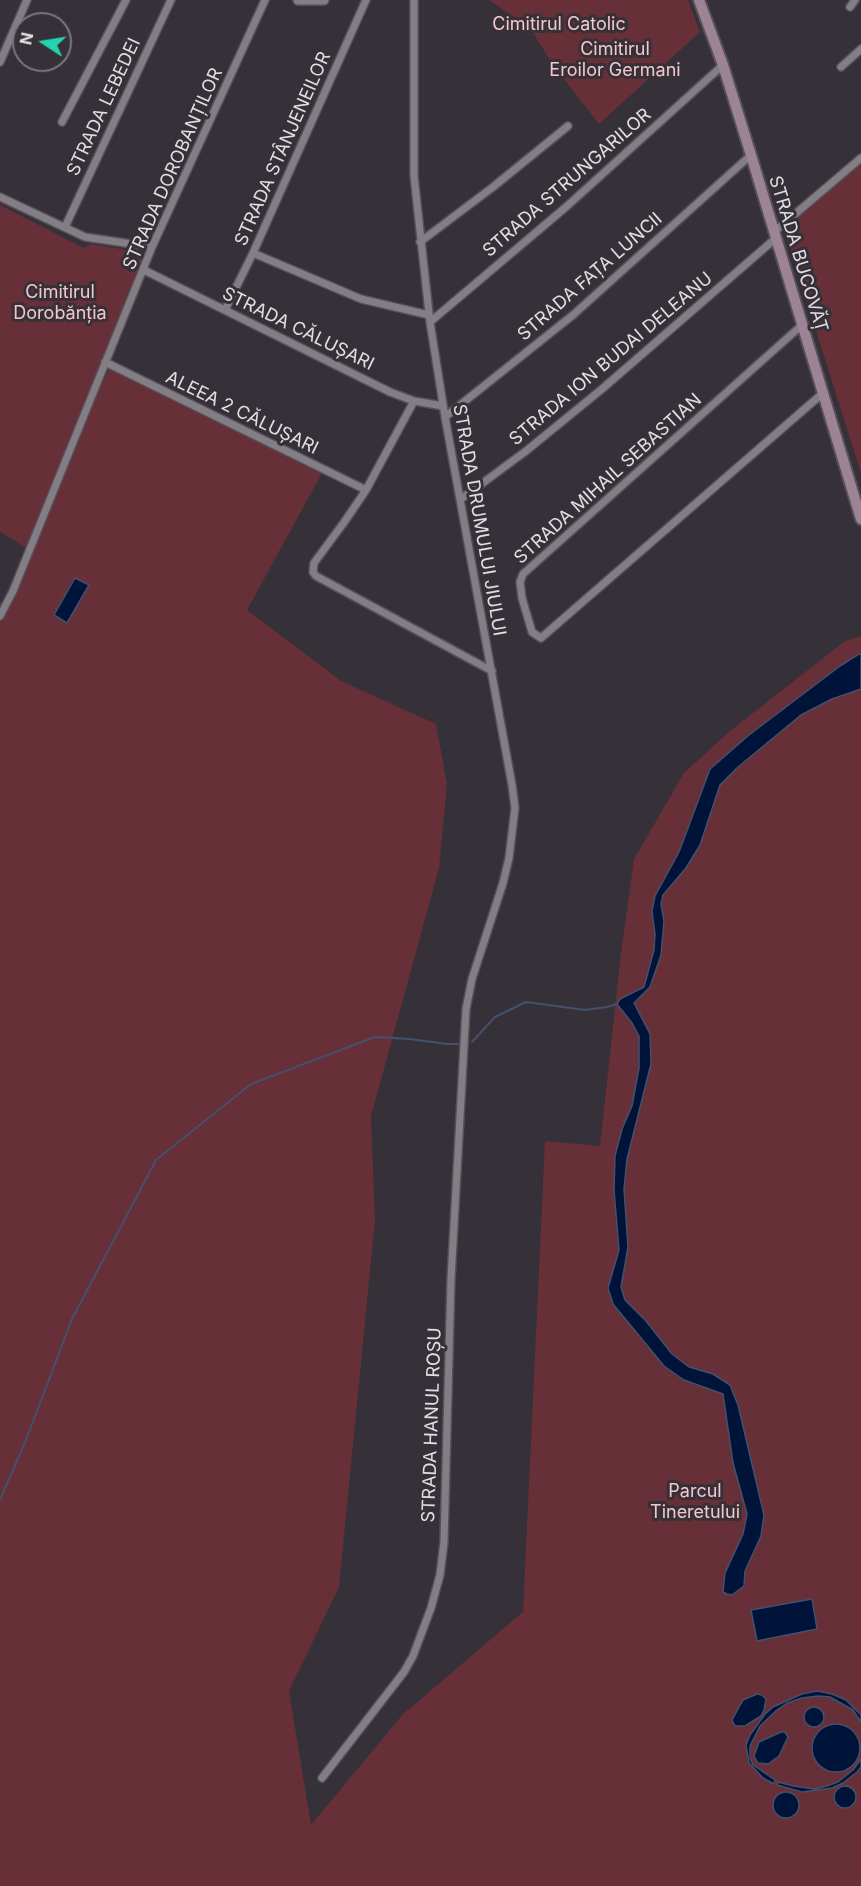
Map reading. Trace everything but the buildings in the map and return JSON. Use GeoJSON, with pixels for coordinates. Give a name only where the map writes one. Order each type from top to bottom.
{"type":"FeatureCollection","features":[{"type":"Feature","properties":{"kind":"main road","name":"STRADA BUCOVĂȚ"},"geometry":{"type":"LineString","coordinates":[[699,0],[723,65],[861,519]]}},
{"type":"Feature","properties":{"kind":"street"},"geometry":{"type":"LineString","coordinates":[[0,62],[27,0]]}},
{"type":"Feature","properties":{"kind":"street"},"geometry":{"type":"LineString","coordinates":[[62,122],[126,0]]}},
{"type":"Feature","properties":{"kind":"street","name":"STRADA LEBEDEI"},"geometry":{"type":"LineString","coordinates":[[65,227],[171,0]]}},
{"type":"Feature","properties":{"kind":"street","name":"STRADA DOROBANȚILOR"},"geometry":{"type":"LineString","coordinates":[[0,616],[13,591],[152,247],[265,0]]}},
{"type":"Feature","properties":{"kind":"street"},"geometry":{"type":"LineString","coordinates":[[297,0],[324,0]]}},
{"type":"Feature","properties":{"kind":"street","name":"STRADA STÂNJENEILOR"},"geometry":{"type":"LineString","coordinates":[[225,310],[253,253],[366,0]]}},
{"type":"Feature","properties":{"kind":"street","name":"STRADA DRUMULUI JIULUI"},"geometry":{"type":"LineString","coordinates":[[414,0],[414,176],[429,319],[515,808],[510,858],[472,980],[465,1038]]}},
{"type":"Feature","properties":{"kind":"street"},"geometry":{"type":"LineString","coordinates":[[850,7],[855,0]]}},
{"type":"Feature","properties":{"kind":"street"},"geometry":{"type":"LineString","coordinates":[[841,67],[861,49]]}},
{"type":"Feature","properties":{"kind":"street","name":"STRADA STRUNGARILOR"},"geometry":{"type":"LineString","coordinates":[[429,319],[566,207],[723,65]]}},
{"type":"Feature","properties":{"kind":"street"},"geometry":{"type":"LineString","coordinates":[[420,242],[493,188],[568,126]]}},
{"type":"Feature","properties":{"kind":"street","name":"STRADA FAȚA LUNCII"},"geometry":{"type":"LineString","coordinates":[[445,417],[573,315],[751,155]]}},
{"type":"Feature","properties":{"kind":"street","name":"STRADA ION BUDAI DELEANU"},"geometry":{"type":"LineString","coordinates":[[461,499],[602,389],[861,158]]}},
{"type":"Feature","properties":{"kind":"street"},"geometry":{"type":"LineString","coordinates":[[0,197],[85,237],[152,247]]}},
{"type":"Feature","properties":{"kind":"street"},"geometry":{"type":"LineString","coordinates":[[253,253],[361,299],[429,319]]}},
{"type":"Feature","properties":{"kind":"street","name":"STRADA CĂLUȘARI"},"geometry":{"type":"LineString","coordinates":[[144,270],[390,392],[414,401],[443,406]]}},
{"type":"Feature","properties":{"kind":"street","name":"STRADA MIHAIL SEBASTIAN"},"geometry":{"type":"LineString","coordinates":[[802,325],[523,574],[520,582],[522,598],[532,632],[542,638],[823,393]]}},
{"type":"Feature","properties":{"kind":"street","name":"ALEEA 2 CĂLUȘARI"},"geometry":{"type":"LineString","coordinates":[[105,362],[366,490]]}},
{"type":"Feature","properties":{"kind":"street"},"geometry":{"type":"LineString","coordinates":[[414,401],[366,490],[314,563],[312,570],[316,576],[492,671]]}},
{"type":"Feature","properties":{"kind":"street","name":"STRADA HANUL ROȘU"},"geometry":{"type":"LineString","coordinates":[[322,1778],[404,1672],[413,1656],[431,1608],[440,1575],[444,1542],[451,1279],[465,1038]]}},
{"type":"Feature","properties":{"kind":"green space","name":"Cimitirul Eroilor Germani"},"geometry":{"type":"Polygon","coordinates":[[[489,0],[688,0],[700,32],[599,124],[553,65],[530,28],[489,0]]]}},
{"type":"Feature","properties":{"kind":"green space"},"geometry":{"type":"Polygon","coordinates":[[[861,159],[861,473],[783,226],[861,159]]]}},
{"type":"Feature","properties":{"kind":"green space"},"geometry":{"type":"Polygon","coordinates":[[[0,205],[84,248],[91,244],[145,253],[34,531],[109,369],[322,473],[247,610],[341,681],[436,724],[447,784],[439,868],[371,1116],[375,1220],[339,1587],[289,1691],[311,1825],[403,1714],[523,1612],[545,1141],[600,1146],[621,953],[634,859],[684,773],[730,731],[845,641],[861,636],[861,1886],[0,1886],[0,602],[3,603],[27,548],[0,532],[0,205]]]}},
{"type":"Feature","properties":{"kind":"water"},"geometry":{"type":"Polygon","coordinates":[[[75,578],[89,585],[67,623],[54,615],[75,578]]]}},
{"type":"Feature","properties":{"kind":"water"},"geometry":{"type":"Polygon","coordinates":[[[861,654],[861,689],[832,699],[801,715],[738,767],[720,785],[700,845],[686,868],[663,895],[661,904],[664,921],[661,955],[650,987],[634,1003],[650,1034],[651,1064],[627,1159],[624,1189],[628,1247],[621,1287],[625,1300],[646,1321],[672,1354],[689,1367],[713,1374],[730,1385],[738,1405],[764,1515],[761,1536],[745,1571],[744,1586],[732,1595],[723,1592],[725,1573],[743,1534],[747,1514],[733,1463],[723,1394],[684,1380],[664,1366],[613,1304],[608,1288],[619,1250],[614,1190],[615,1156],[622,1129],[632,1106],[639,1068],[639,1036],[617,1004],[620,999],[644,987],[654,950],[655,934],[652,911],[655,896],[679,852],[710,769],[749,735],[861,654]]]}},
{"type":"Feature","properties":{"kind":"water"},"geometry":{"type":"Polygon","coordinates":[[[812,1599],[817,1629],[757,1641],[751,1610],[812,1599]]]}},
{"type":"Feature","properties":{"kind":"water"},"geometry":{"type":"Polygon","coordinates":[[[817,1691],[846,1700],[861,1715],[861,1722],[853,1710],[830,1697],[802,1698],[787,1703],[777,1710],[760,1726],[750,1746],[750,1758],[753,1765],[775,1780],[774,1784],[763,1778],[749,1763],[746,1745],[750,1735],[773,1707],[802,1694],[817,1691]]]}},
{"type":"Feature","properties":{"kind":"water"},"geometry":{"type":"Polygon","coordinates":[[[757,1694],[766,1699],[761,1716],[745,1726],[735,1726],[732,1720],[743,1700],[757,1694]]]}},
{"type":"Feature","properties":{"kind":"water"},"geometry":{"type":"Polygon","coordinates":[[[814,1707],[821,1710],[824,1717],[821,1724],[814,1727],[807,1724],[804,1717],[807,1710],[814,1707]]]}},
{"type":"Feature","properties":{"kind":"water"},"geometry":{"type":"Polygon","coordinates":[[[831,1724],[841,1724],[856,1734],[860,1748],[856,1762],[850,1768],[841,1772],[831,1772],[816,1762],[812,1753],[812,1743],[822,1728],[831,1724]]]}},
{"type":"Feature","properties":{"kind":"water"},"geometry":{"type":"Polygon","coordinates":[[[785,1732],[788,1737],[779,1756],[768,1764],[758,1763],[754,1756],[759,1742],[785,1732]]]}},
{"type":"Feature","properties":{"kind":"water"},"geometry":{"type":"Polygon","coordinates":[[[861,1759],[861,1767],[857,1772],[832,1788],[802,1792],[777,1785],[778,1782],[814,1789],[827,1786],[838,1782],[853,1770],[861,1759]]]}},
{"type":"Feature","properties":{"kind":"water"},"geometry":{"type":"Polygon","coordinates":[[[845,1786],[853,1789],[856,1797],[853,1805],[845,1808],[837,1805],[834,1797],[837,1789],[845,1786]]]}},
{"type":"Feature","properties":{"kind":"water"},"geometry":{"type":"Polygon","coordinates":[[[786,1792],[795,1796],[799,1805],[795,1814],[786,1818],[777,1814],[773,1805],[777,1796],[786,1792]]]}},
{"type":"Feature","properties":{"kind":"waterway"},"geometry":{"type":"LineString","coordinates":[[472,1042],[495,1017],[526,1002],[585,1010],[617,1004]]}},
{"type":"Feature","properties":{"kind":"waterway"},"geometry":{"type":"LineString","coordinates":[[0,1500],[26,1440],[72,1319],[156,1160],[251,1084],[375,1037],[458,1044]]}},
{"type":"Feature","properties":{"kind":"park label","name":"Cimitirul Catolic"},"geometry":{"type":"Point","coordinates":[559,25]}},
{"type":"Feature","properties":{"kind":"park label","name":"Cimitirul Dorobănția"},"geometry":{"type":"Point","coordinates":[60,303]}},
{"type":"Feature","properties":{"kind":"park label","name":"Parcul Tineretului"},"geometry":{"type":"Point","coordinates":[695,1502]}}]}
